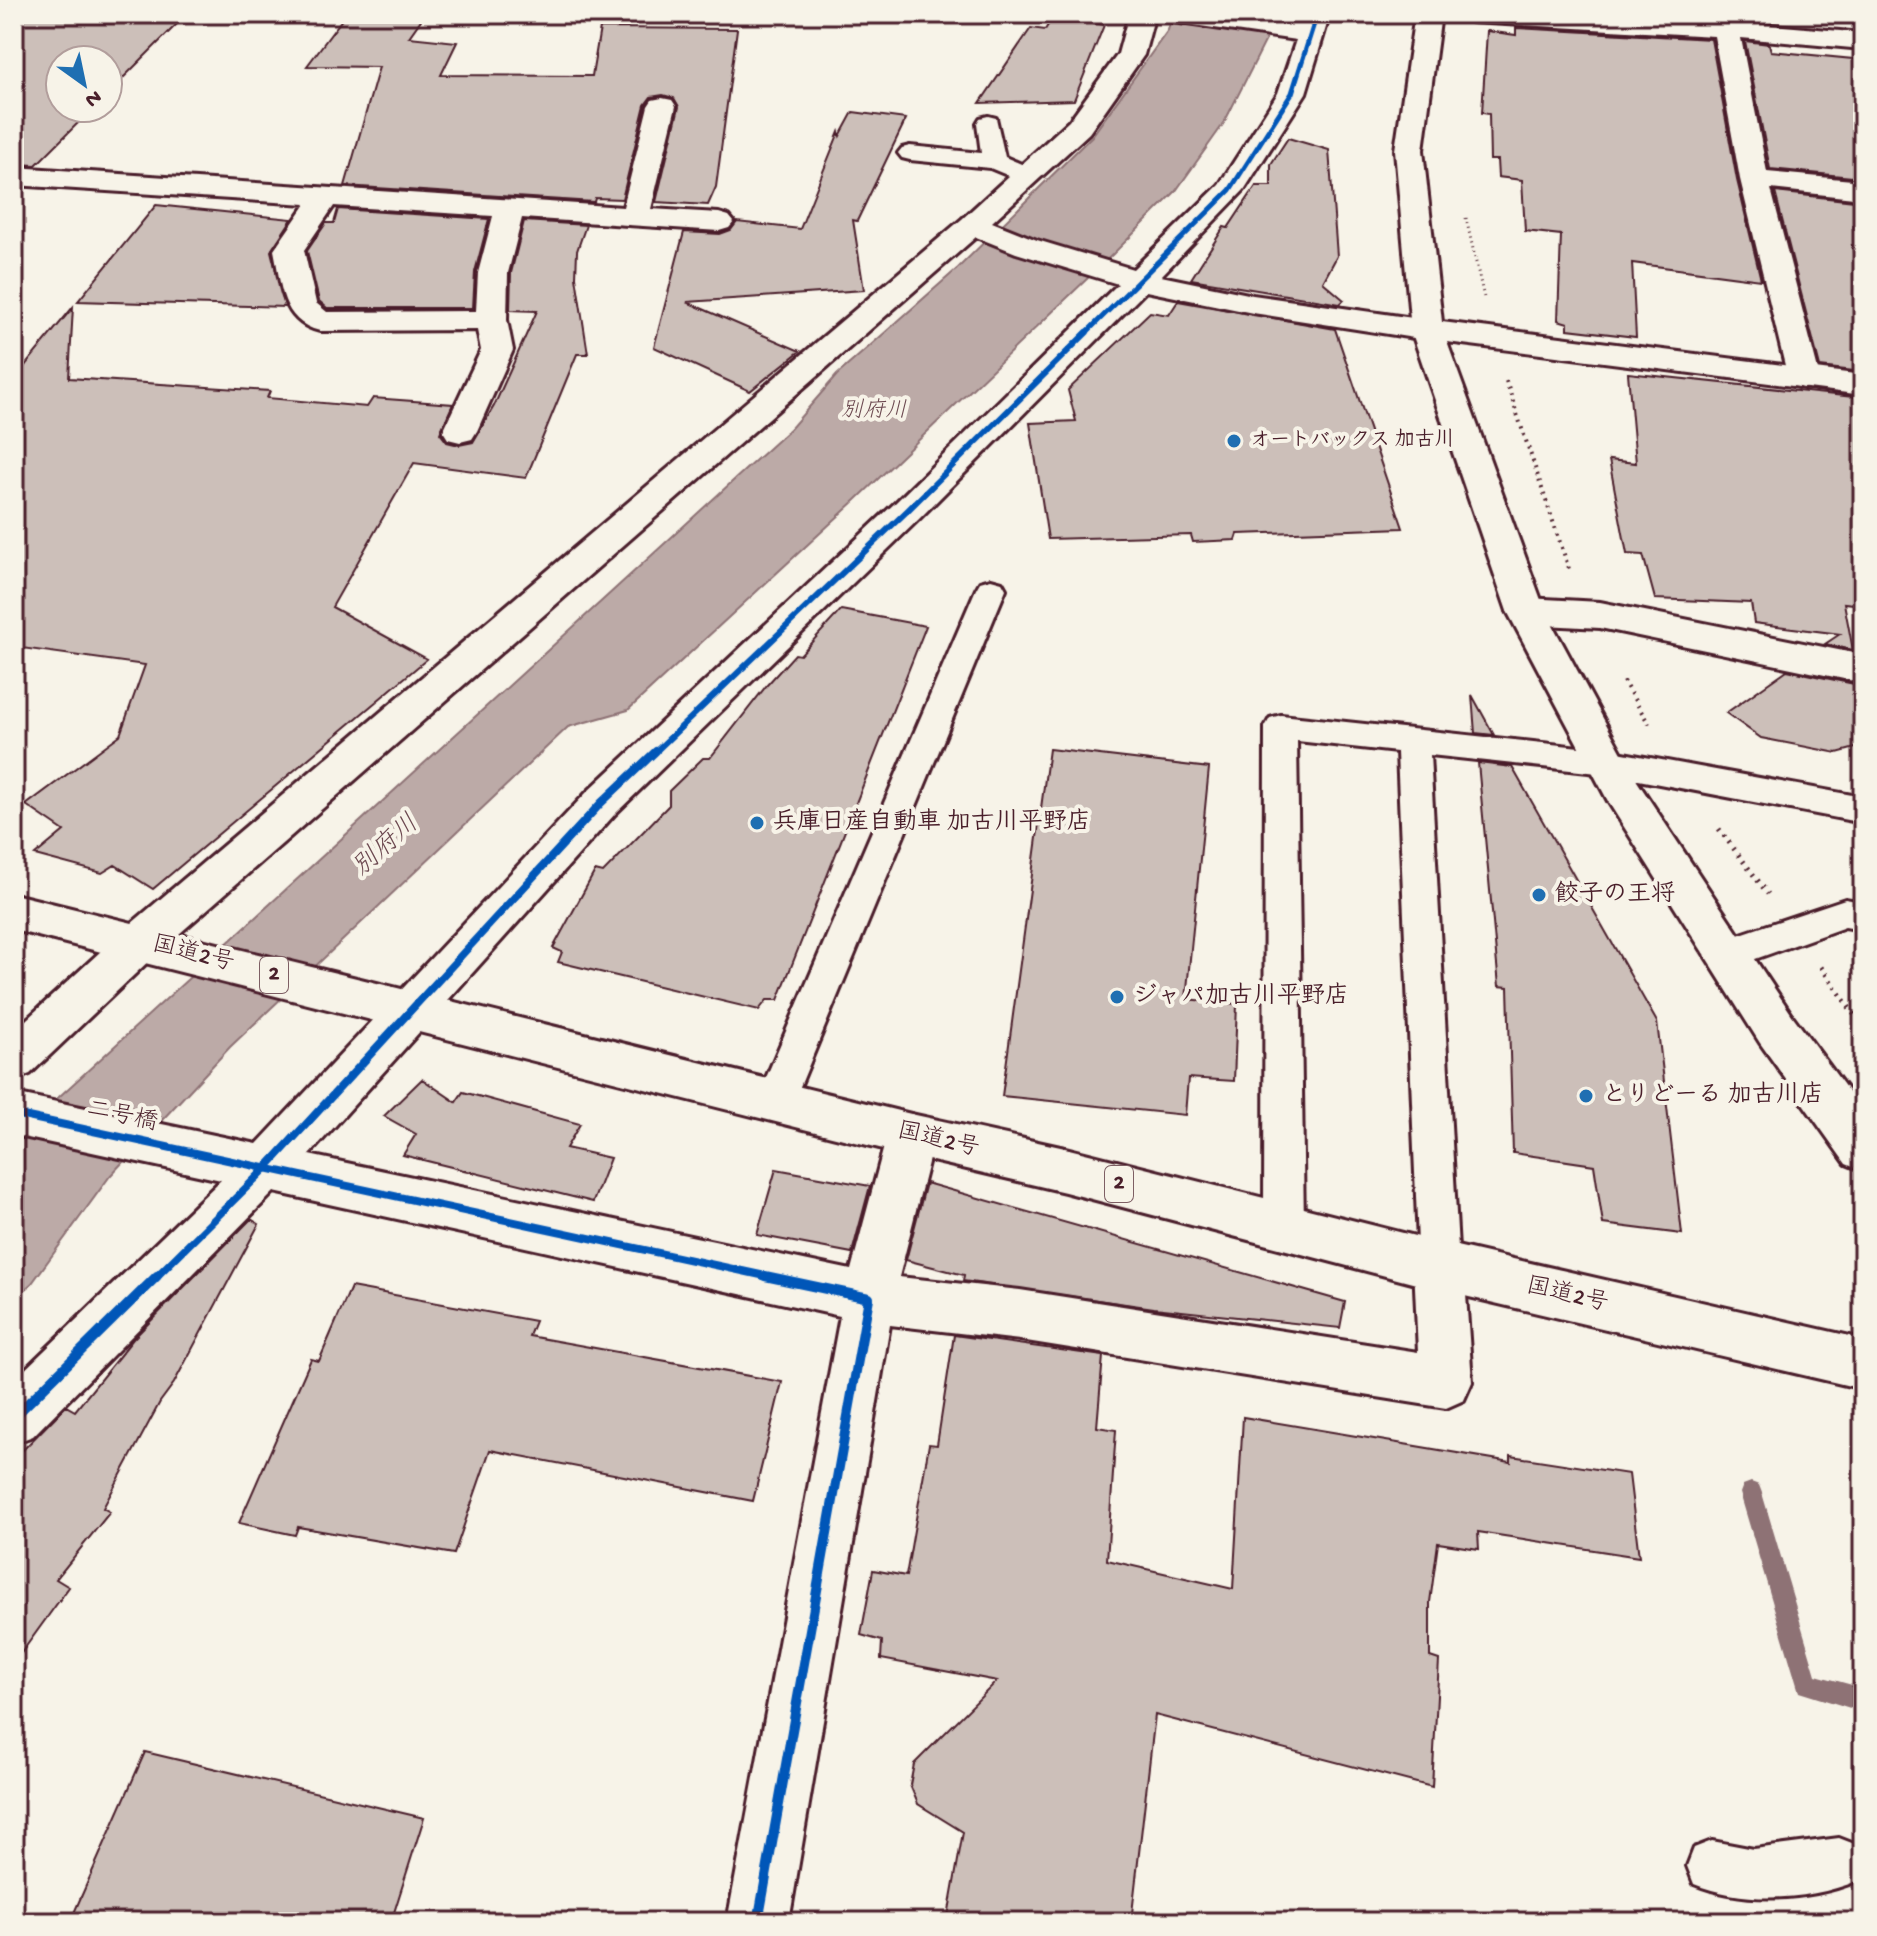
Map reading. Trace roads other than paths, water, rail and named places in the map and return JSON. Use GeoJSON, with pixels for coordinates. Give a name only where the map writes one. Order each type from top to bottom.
{"type":"FeatureCollection","features":[{"type":"Feature","properties":{"kind":"main road"},"geometry":{"type":"LineString","coordinates":[[14,1060],[156,946],[978,228],[1027,175],[1079,127],[1131,55],[1142,14]]}},
{"type":"Feature","properties":{"kind":"main road"},"geometry":{"type":"LineString","coordinates":[[14,1417],[244,1163],[395,1005],[907,511],[1133,279],[1230,190],[1292,93],[1313,24],[1173,14]]}},
{"type":"Feature","properties":{"kind":"main road"},"geometry":{"type":"LineString","coordinates":[[1428,14],[1409,150],[1427,330],[1526,611],[1623,792],[1776,1029],[1863,1149]]}},
{"type":"Feature","properties":{"kind":"main road"},"geometry":{"type":"LineString","coordinates":[[1472,14],[1724,22],[1863,41]]}},
{"type":"Feature","properties":{"kind":"main road"},"geometry":{"type":"LineString","coordinates":[[1724,22],[1754,179],[1804,378]]}},
{"type":"Feature","properties":{"kind":"main road"},"geometry":{"type":"LineString","coordinates":[[635,216],[662,106]]}},
{"type":"Feature","properties":{"kind":"main road"},"geometry":{"type":"LineString","coordinates":[[14,176],[719,222]]}},
{"type":"Feature","properties":{"kind":"main road"},"geometry":{"type":"LineString","coordinates":[[1754,179],[1863,190]]}},
{"type":"Feature","properties":{"kind":"main road"},"geometry":{"type":"LineString","coordinates":[[326,196],[289,250],[301,307],[320,322],[491,320]]}},
{"type":"Feature","properties":{"kind":"main road"},"geometry":{"type":"LineString","coordinates":[[460,431],[497,350],[491,320],[493,273],[510,208]]}},
{"type":"Feature","properties":{"kind":"main road"},"geometry":{"type":"LineString","coordinates":[[978,228],[1133,279],[1248,305],[1863,385]]}},
{"type":"Feature","properties":{"kind":"main road"},"geometry":{"type":"LineString","coordinates":[[1526,611],[1583,614],[1863,669]]}},
{"type":"Feature","properties":{"kind":"main road","name":"国道2号"},"geometry":{"type":"LineString","coordinates":[[14,912],[911,1135],[1065,1170],[1439,1266],[1863,1364]]}},
{"type":"Feature","properties":{"kind":"main road","name":"二号橋"},"geometry":{"type":"LineString","coordinates":[[14,1114],[869,1298],[1020,1315],[1446,1382],[1439,1266]]}},
{"type":"Feature","properties":{"kind":"main road"},"geometry":{"type":"LineString","coordinates":[[758,1922],[869,1298],[911,1135]]}},
{"type":"Feature","properties":{"kind":"lane"},"geometry":{"type":"LineString","coordinates":[[988,123],[994,161]]}},
{"type":"Feature","properties":{"kind":"lane"},"geometry":{"type":"LineString","coordinates":[[910,153],[994,161],[1027,175]]}},
{"type":"Feature","properties":{"kind":"lane"},"geometry":{"type":"LineString","coordinates":[[775,1101],[991,589]]}},
{"type":"Feature","properties":{"kind":"lane"},"geometry":{"type":"LineString","coordinates":[[1284,1226],[1281,727],[1607,762],[1863,810]]}},
{"type":"Feature","properties":{"kind":"lane"},"geometry":{"type":"LineString","coordinates":[[1413,741],[1439,1266]]}},
{"type":"Feature","properties":{"kind":"lane"},"geometry":{"type":"LineString","coordinates":[[1727,954],[1845,913],[1863,916]]}},
{"type":"Feature","properties":{"kind":"lane"},"geometry":{"type":"LineString","coordinates":[[1712,1866],[1754,1874],[1839,1863]]}},
{"type":"Feature","properties":{"kind":"water","name":"別府川"},"geometry":{"type":"Polygon","coordinates":[[[1173,14],[1279,14],[1224,123],[1175,192],[856,500],[628,710],[568,727],[230,1047],[110,1176],[32,1283],[14,1299],[14,1138],[791,428],[837,375],[958,268],[1092,136],[1168,30],[1173,14]]]}},
{"type":"Feature","properties":{"kind":"waterway"},"geometry":{"type":"LineString","coordinates":[[1751,1493],[1807,1684],[1863,1700]]}},
{"type":"Feature","properties":{"kind":"place","name":"オートバックス 加古川"},"geometry":{"type":"Point","coordinates":[1234,441]}},
{"type":"Feature","properties":{"kind":"place","name":"兵庫日産自動車 加古川平野店"},"geometry":{"type":"Point","coordinates":[757,823]}},
{"type":"Feature","properties":{"kind":"place","name":"餃子の王将"},"geometry":{"type":"Point","coordinates":[1539,895]}},
{"type":"Feature","properties":{"kind":"place","name":"ジャパ加古川平野店"},"geometry":{"type":"Point","coordinates":[1117,997]}},
{"type":"Feature","properties":{"kind":"place","name":"とりどーる 加古川店"},"geometry":{"type":"Point","coordinates":[1586,1096]}}]}
